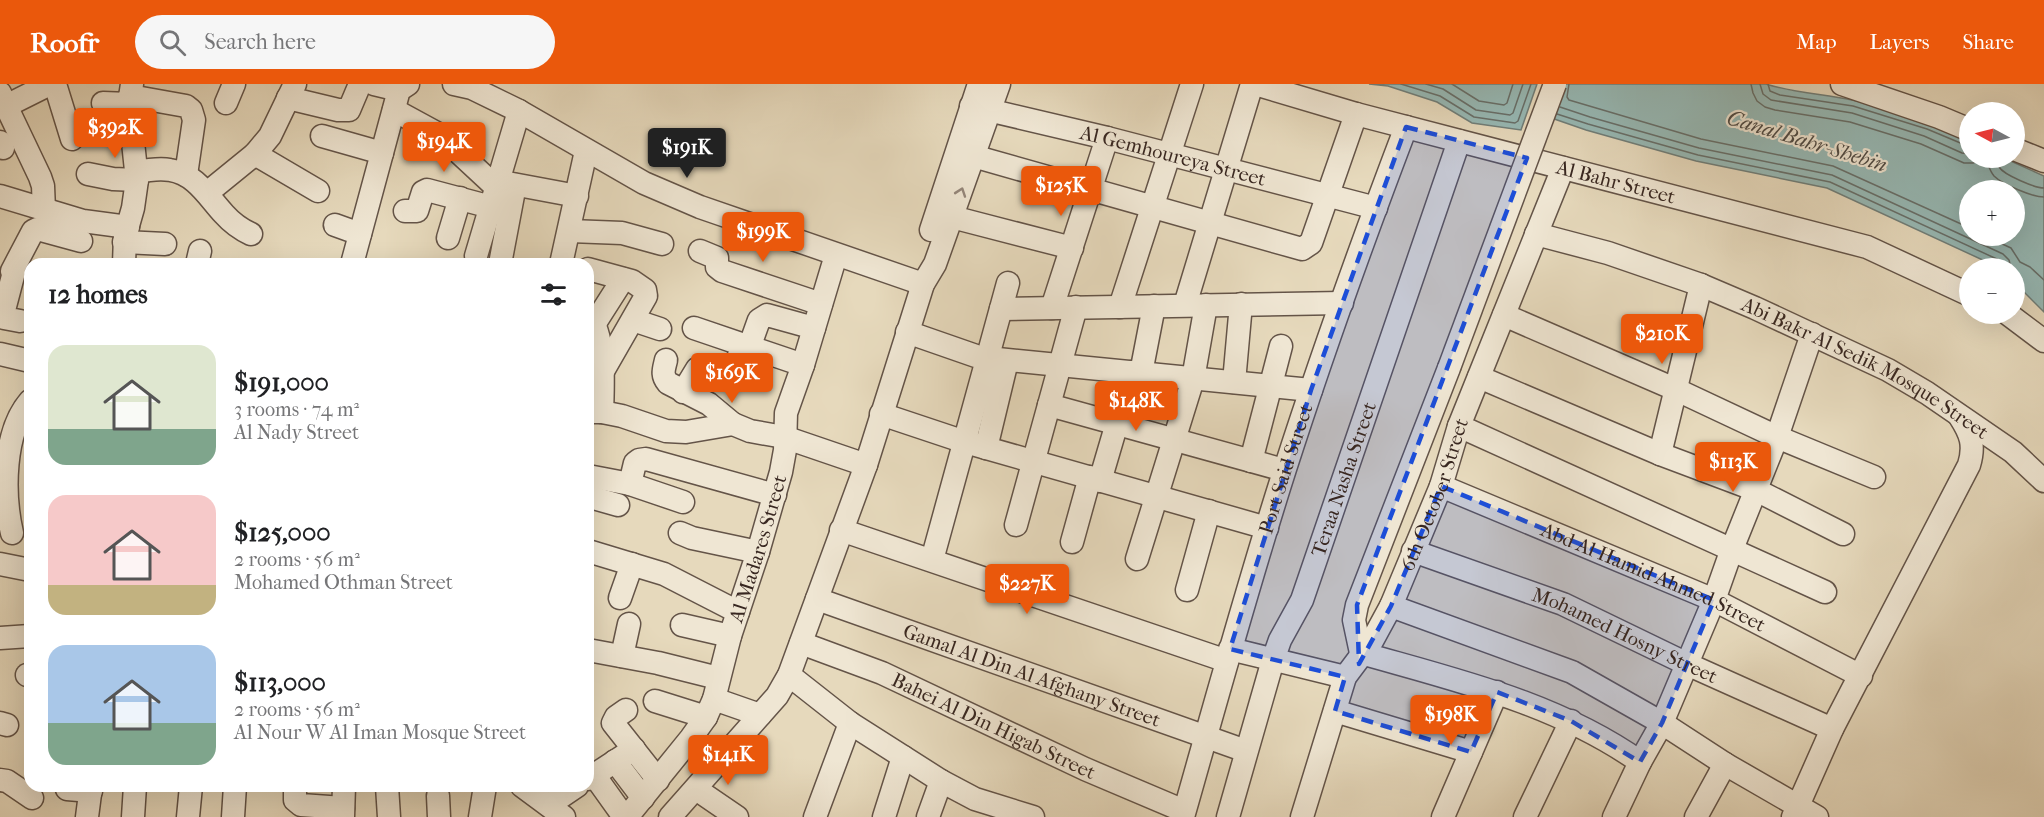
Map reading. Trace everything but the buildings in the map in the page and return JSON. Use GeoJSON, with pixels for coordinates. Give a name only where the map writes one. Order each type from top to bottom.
{"type":"FeatureCollection","features":[{"type":"Feature","properties":{"kind":"street"},"geometry":{"type":"LineString","coordinates":[[44,210],[43,186],[40,177],[5,138],[3,100],[50,84]]}},
{"type":"Feature","properties":{"kind":"street"},"geometry":{"type":"LineString","coordinates":[[55,84],[72,139]]}},
{"type":"Feature","properties":{"kind":"street"},"geometry":{"type":"LineString","coordinates":[[207,193],[255,154],[270,135],[292,91],[338,110],[349,110],[360,84]]}},
{"type":"Feature","properties":{"kind":"street"},"geometry":{"type":"LineString","coordinates":[[374,84],[401,95],[440,135],[501,190],[500,258]]}},
{"type":"Feature","properties":{"kind":"street"},"geometry":{"type":"LineString","coordinates":[[670,817],[777,696],[789,675],[866,465],[923,284],[935,264],[973,156],[980,108],[979,84]]}},
{"type":"Feature","properties":{"kind":"street"},"geometry":{"type":"LineString","coordinates":[[923,284],[922,258],[980,108],[999,84]]}},
{"type":"Feature","properties":{"kind":"street"},"geometry":{"type":"LineString","coordinates":[[1120,307],[1192,84]]}},
{"type":"Feature","properties":{"kind":"street"},"geometry":{"type":"LineString","coordinates":[[1137,559],[1193,379],[1196,305],[1210,224],[1254,84]]}},
{"type":"Feature","properties":{"kind":"street","name":"Al Bahr Street"},"geometry":{"type":"LineString","coordinates":[[1254,84],[1356,114],[1867,247],[1959,290]]}},
{"type":"Feature","properties":{"kind":"street"},"geometry":{"type":"LineString","coordinates":[[1555,84],[1449,368],[1357,605],[1354,620],[1361,653],[1497,692],[1571,721],[1613,743],[1640,762]]}},
{"type":"Feature","properties":{"kind":"street"},"geometry":{"type":"LineString","coordinates":[[1842,84],[1959,125]]}},
{"type":"Feature","properties":{"kind":"street"},"geometry":{"type":"LineString","coordinates":[[466,85],[519,111],[644,183],[700,207],[923,284]]}},
{"type":"Feature","properties":{"kind":"street"},"geometry":{"type":"LineString","coordinates":[[124,258],[126,234],[133,208],[137,176],[131,141],[130,95]]}},
{"type":"Feature","properties":{"kind":"street"},"geometry":{"type":"LineString","coordinates":[[103,103],[130,95],[186,106],[191,110],[194,120],[186,175]]}},
{"type":"Feature","properties":{"kind":"street"},"geometry":{"type":"LineString","coordinates":[[360,254],[382,153],[401,95]]}},
{"type":"Feature","properties":{"kind":"street","name":"Al Gemhoureya Street"},"geometry":{"type":"LineString","coordinates":[[980,108],[1107,138],[1376,208]]}},
{"type":"Feature","properties":{"kind":"street"},"geometry":{"type":"LineString","coordinates":[[476,256],[501,190],[519,111]]}},
{"type":"Feature","properties":{"kind":"street"},"geometry":{"type":"LineString","coordinates":[[973,156],[1302,249],[1311,243],[1356,114]]}},
{"type":"Feature","properties":{"kind":"street","name":"Port Said Street"},"geometry":{"type":"LineString","coordinates":[[1184,814],[1284,470],[1406,127]]}},
{"type":"Feature","properties":{"kind":"street"},"geometry":{"type":"LineString","coordinates":[[322,136],[382,153]]}},
{"type":"Feature","properties":{"kind":"street"},"geometry":{"type":"LineString","coordinates":[[1052,308],[1107,138]]}},
{"type":"Feature","properties":{"kind":"street","name":"Teraa Nasha Street"},"geometry":{"type":"LineString","coordinates":[[1228,817],[1273,660],[1280,640],[1302,600],[1459,141]]}},
{"type":"Feature","properties":{"kind":"street"},"geometry":{"type":"LineString","coordinates":[[566,258],[586,151]]}},
{"type":"Feature","properties":{"kind":"street"},"geometry":{"type":"LineString","coordinates":[[2025,153],[2044,161]]}},
{"type":"Feature","properties":{"kind":"street"},"geometry":{"type":"LineString","coordinates":[[255,154],[318,191]]}},
{"type":"Feature","properties":{"kind":"street","name":"6th October Street"},"geometry":{"type":"LineString","coordinates":[[1302,817],[1345,677],[1372,640],[1391,606],[1441,486],[1460,426],[1563,168]]}},
{"type":"Feature","properties":{"kind":"street"},"geometry":{"type":"LineString","coordinates":[[88,174],[113,179],[170,170],[186,175],[207,193],[223,214],[236,226],[250,234]]}},
{"type":"Feature","properties":{"kind":"street"},"geometry":{"type":"LineString","coordinates":[[405,212],[417,211],[424,190],[460,198],[501,190],[577,196]]}},
{"type":"Feature","properties":{"kind":"street"},"geometry":{"type":"LineString","coordinates":[[0,196],[44,210],[81,239]]}},
{"type":"Feature","properties":{"kind":"street"},"geometry":{"type":"LineString","coordinates":[[448,238],[460,198]]}},
{"type":"Feature","properties":{"kind":"street"},"geometry":{"type":"LineString","coordinates":[[952,217],[1072,248]]}},
{"type":"Feature","properties":{"kind":"street"},"geometry":{"type":"LineString","coordinates":[[335,225],[360,254]]}},
{"type":"Feature","properties":{"kind":"street"},"geometry":{"type":"LineString","coordinates":[[9,309],[14,273],[33,231],[37,229],[81,239],[126,234],[165,244]]}},
{"type":"Feature","properties":{"kind":"street"},"geometry":{"type":"LineString","coordinates":[[570,231],[622,233],[662,244]]}},
{"type":"Feature","properties":{"kind":"street","name":"Abi Bakr Al Sedik Mosque Street"},"geometry":{"type":"LineString","coordinates":[[1536,234],[1608,253],[1701,285],[1888,370],[1927,393],[2013,452],[2044,482]]}},
{"type":"Feature","properties":{"kind":"street"},"geometry":{"type":"LineString","coordinates":[[700,251],[717,258],[717,267],[722,271],[821,304]]}},
{"type":"Feature","properties":{"kind":"street","name":"Al Madares Street"},"geometry":{"type":"LineString","coordinates":[[625,817],[658,780],[713,698],[730,636],[775,495],[785,450],[786,413],[836,255]]}},
{"type":"Feature","properties":{"kind":"street"},"geometry":{"type":"LineString","coordinates":[[594,271],[632,281],[645,290],[644,302],[603,371],[595,412],[622,416],[666,431],[686,432],[733,424]]}},
{"type":"Feature","properties":{"kind":"street"},"geometry":{"type":"LineString","coordinates":[[594,314],[623,279]]}},
{"type":"Feature","properties":{"kind":"street"},"geometry":{"type":"LineString","coordinates":[[932,560],[976,445],[998,360],[1001,309],[1008,283]]}},
{"type":"Feature","properties":{"kind":"street"},"geometry":{"type":"LineString","coordinates":[[1660,454],[1701,285]]}},
{"type":"Feature","properties":{"kind":"street"},"geometry":{"type":"LineString","coordinates":[[1001,309],[1342,303]]}},
{"type":"Feature","properties":{"kind":"street"},"geometry":{"type":"LineString","coordinates":[[1234,382],[1241,304]]}},
{"type":"Feature","properties":{"kind":"street"},"geometry":{"type":"LineString","coordinates":[[1072,542],[1136,373],[1154,306]]}},
{"type":"Feature","properties":{"kind":"street"},"geometry":{"type":"LineString","coordinates":[[1016,525],[1076,307]]}},
{"type":"Feature","properties":{"kind":"street"},"geometry":{"type":"LineString","coordinates":[[729,380],[759,320],[766,315],[814,328]]}},
{"type":"Feature","properties":{"kind":"street"},"geometry":{"type":"LineString","coordinates":[[1504,315],[1677,390],[1777,437],[1874,477]]}},
{"type":"Feature","properties":{"kind":"street"},"geometry":{"type":"LineString","coordinates":[[633,320],[660,329]]}},
{"type":"Feature","properties":{"kind":"street"},"geometry":{"type":"LineString","coordinates":[[2021,324],[2044,341]]}},
{"type":"Feature","properties":{"kind":"street"},"geometry":{"type":"LineString","coordinates":[[694,328],[803,365]]}},
{"type":"Feature","properties":{"kind":"street"},"geometry":{"type":"LineString","coordinates":[[594,331],[603,371]]}},
{"type":"Feature","properties":{"kind":"street"},"geometry":{"type":"LineString","coordinates":[[907,332],[998,360],[1311,390]]}},
{"type":"Feature","properties":{"kind":"street"},"geometry":{"type":"LineString","coordinates":[[1614,817],[1640,762],[1662,723],[1714,600],[1777,437],[1812,334]]}},
{"type":"Feature","properties":{"kind":"street"},"geometry":{"type":"LineString","coordinates":[[1251,461],[1281,346]]}},
{"type":"Feature","properties":{"kind":"street"},"geometry":{"type":"LineString","coordinates":[[0,354],[24,360]]}},
{"type":"Feature","properties":{"kind":"street"},"geometry":{"type":"LineString","coordinates":[[666,360],[664,379],[683,392],[708,404],[733,424],[784,437],[866,465]]}},
{"type":"Feature","properties":{"kind":"street"},"geometry":{"type":"LineString","coordinates":[[683,392],[697,369]]}},
{"type":"Feature","properties":{"kind":"street"},"geometry":{"type":"LineString","coordinates":[[1479,377],[1660,454],[1756,490],[1843,534]]}},
{"type":"Feature","properties":{"kind":"street"},"geometry":{"type":"LineString","coordinates":[[0,412],[24,405]]}},
{"type":"Feature","properties":{"kind":"street"},"geometry":{"type":"LineString","coordinates":[[1049,405],[1284,470]]}},
{"type":"Feature","properties":{"kind":"street"},"geometry":{"type":"LineString","coordinates":[[14,533],[8,506],[19,464],[14,426],[24,410]]}},
{"type":"Feature","properties":{"kind":"street"},"geometry":{"type":"LineString","coordinates":[[881,414],[976,445],[1267,528]]}},
{"type":"Feature","properties":{"kind":"street"},"geometry":{"type":"LineString","coordinates":[[1391,606],[1572,672],[1662,723],[1803,813],[1832,729],[1969,465],[1973,441],[1959,417]]}},
{"type":"Feature","properties":{"kind":"street"},"geometry":{"type":"LineString","coordinates":[[1460,426],[1825,592]]}},
{"type":"Feature","properties":{"kind":"street"},"geometry":{"type":"LineString","coordinates":[[630,484],[635,463],[646,459],[704,466],[775,495]]}},
{"type":"Feature","properties":{"kind":"street"},"geometry":{"type":"LineString","coordinates":[[594,492],[630,484],[683,502]]}},
{"type":"Feature","properties":{"kind":"street","name":"Abd Al Hamid Ahmed Street"},"geometry":{"type":"LineString","coordinates":[[1441,486],[1714,600],[1861,676]]}},
{"type":"Feature","properties":{"kind":"street"},"geometry":{"type":"LineString","coordinates":[[594,495],[618,505]]}},
{"type":"Feature","properties":{"kind":"street"},"geometry":{"type":"LineString","coordinates":[[1187,590],[1209,511]]}},
{"type":"Feature","properties":{"kind":"street"},"geometry":{"type":"LineString","coordinates":[[841,530],[1229,655],[1273,660],[1345,677]]}},
{"type":"Feature","properties":{"kind":"street"},"geometry":{"type":"LineString","coordinates":[[680,533],[758,552]]}},
{"type":"Feature","properties":{"kind":"street","name":"Mohamed Hosny Street"},"geometry":{"type":"LineString","coordinates":[[1413,551],[1563,604],[1687,664],[1832,729]]}},
{"type":"Feature","properties":{"kind":"street"},"geometry":{"type":"LineString","coordinates":[[594,553],[678,580],[738,612]]}},
{"type":"Feature","properties":{"kind":"street"},"geometry":{"type":"LineString","coordinates":[[0,564],[24,569]]}},
{"type":"Feature","properties":{"kind":"street"},"geometry":{"type":"LineString","coordinates":[[620,598],[632,564]]}},
{"type":"Feature","properties":{"kind":"street","name":"Gamal Al Din Al Afghany Street"},"geometry":{"type":"LineString","coordinates":[[817,599],[1246,751]]}},
{"type":"Feature","properties":{"kind":"street"},"geometry":{"type":"LineString","coordinates":[[622,656],[629,624]]}},
{"type":"Feature","properties":{"kind":"street"},"geometry":{"type":"LineString","coordinates":[[682,625],[730,636]]}},
{"type":"Feature","properties":{"kind":"street"},"geometry":{"type":"LineString","coordinates":[[0,638],[24,636]]}},
{"type":"Feature","properties":{"kind":"street","name":"Bahei Al Din Higab Street"},"geometry":{"type":"LineString","coordinates":[[801,643],[882,673],[1184,814]]}},
{"type":"Feature","properties":{"kind":"street"},"geometry":{"type":"LineString","coordinates":[[594,651],[622,656],[713,698],[760,716]]}},
{"type":"Feature","properties":{"kind":"street"},"geometry":{"type":"LineString","coordinates":[[789,675],[850,723],[941,781],[972,808],[1033,817]]}},
{"type":"Feature","properties":{"kind":"street"},"geometry":{"type":"LineString","coordinates":[[1443,817],[1497,692]]}},
{"type":"Feature","properties":{"kind":"street"},"geometry":{"type":"LineString","coordinates":[[655,701],[713,698]]}},
{"type":"Feature","properties":{"kind":"street"},"geometry":{"type":"LineString","coordinates":[[626,710],[616,717],[613,723],[658,780]]}},
{"type":"Feature","properties":{"kind":"street"},"geometry":{"type":"LineString","coordinates":[[1335,711],[1471,752]]}},
{"type":"Feature","properties":{"kind":"street"},"geometry":{"type":"LineString","coordinates":[[1525,817],[1571,721]]}},
{"type":"Feature","properties":{"kind":"street"},"geometry":{"type":"LineString","coordinates":[[815,817],[850,723]]}},
{"type":"Feature","properties":{"kind":"street"},"geometry":{"type":"LineString","coordinates":[[594,775],[634,749]]}},
{"type":"Feature","properties":{"kind":"street"},"geometry":{"type":"LineString","coordinates":[[884,817],[903,757]]}},
{"type":"Feature","properties":{"kind":"street"},"geometry":{"type":"LineString","coordinates":[[615,761],[643,798]]}},
{"type":"Feature","properties":{"kind":"street"},"geometry":{"type":"LineString","coordinates":[[1696,817],[1725,764]]}},
{"type":"Feature","properties":{"kind":"street"},"geometry":{"type":"LineString","coordinates":[[0,780],[6,781],[32,798]]}},
{"type":"Feature","properties":{"kind":"street"},"geometry":{"type":"LineString","coordinates":[[928,817],[941,781]]}},
{"type":"Feature","properties":{"kind":"street"},"geometry":{"type":"LineString","coordinates":[[594,788],[625,817]]}},
{"type":"Feature","properties":{"kind":"street"},"geometry":{"type":"LineString","coordinates":[[696,789],[737,817]]}},
{"type":"Feature","properties":{"kind":"street"},"geometry":{"type":"LineString","coordinates":[[87,817],[90,792]]}},
{"type":"Feature","properties":{"kind":"street"},"geometry":{"type":"LineString","coordinates":[[133,817],[135,792]]}},
{"type":"Feature","properties":{"kind":"street"},"geometry":{"type":"LineString","coordinates":[[188,817],[190,792]]}},
{"type":"Feature","properties":{"kind":"street"},"geometry":{"type":"LineString","coordinates":[[233,817],[235,792]]}},
{"type":"Feature","properties":{"kind":"street"},"geometry":{"type":"LineString","coordinates":[[295,792],[295,800],[301,805],[344,804]]}},
{"type":"Feature","properties":{"kind":"street"},"geometry":{"type":"LineString","coordinates":[[387,792],[388,817]]}},
{"type":"Feature","properties":{"kind":"street"},"geometry":{"type":"LineString","coordinates":[[480,817],[484,792]]}},
{"type":"Feature","properties":{"kind":"street"},"geometry":{"type":"LineString","coordinates":[[535,792],[557,802],[570,792]]}},
{"type":"Feature","properties":{"kind":"highlighted area"},"geometry":{"type":"Polygon","coordinates":[[[1406,127],[1527,158],[1357,605],[1359,664],[1391,606],[1441,486],[1714,600],[1662,723],[1640,762],[1571,721],[1497,692],[1471,752],[1335,711],[1345,677],[1230,649],[1311,390],[1406,127]]]}},
{"type":"Feature","properties":{"kind":"water"},"geometry":{"type":"Polygon","coordinates":[[[1369,84],[1537,84],[1521,130],[1472,123],[1437,102],[1388,86],[1369,84]]]}},
{"type":"Feature","properties":{"kind":"water","name":"Canal Bahr-Shebin"},"geometry":{"type":"Polygon","coordinates":[[[1548,84],[1766,84],[1867,103],[1912,117],[1959,137],[1959,168],[2025,167],[2044,176],[2044,312],[2025,293],[2025,258],[1978,258],[1827,188],[1696,161],[1586,130],[1537,113],[1548,84]]]}}]}
